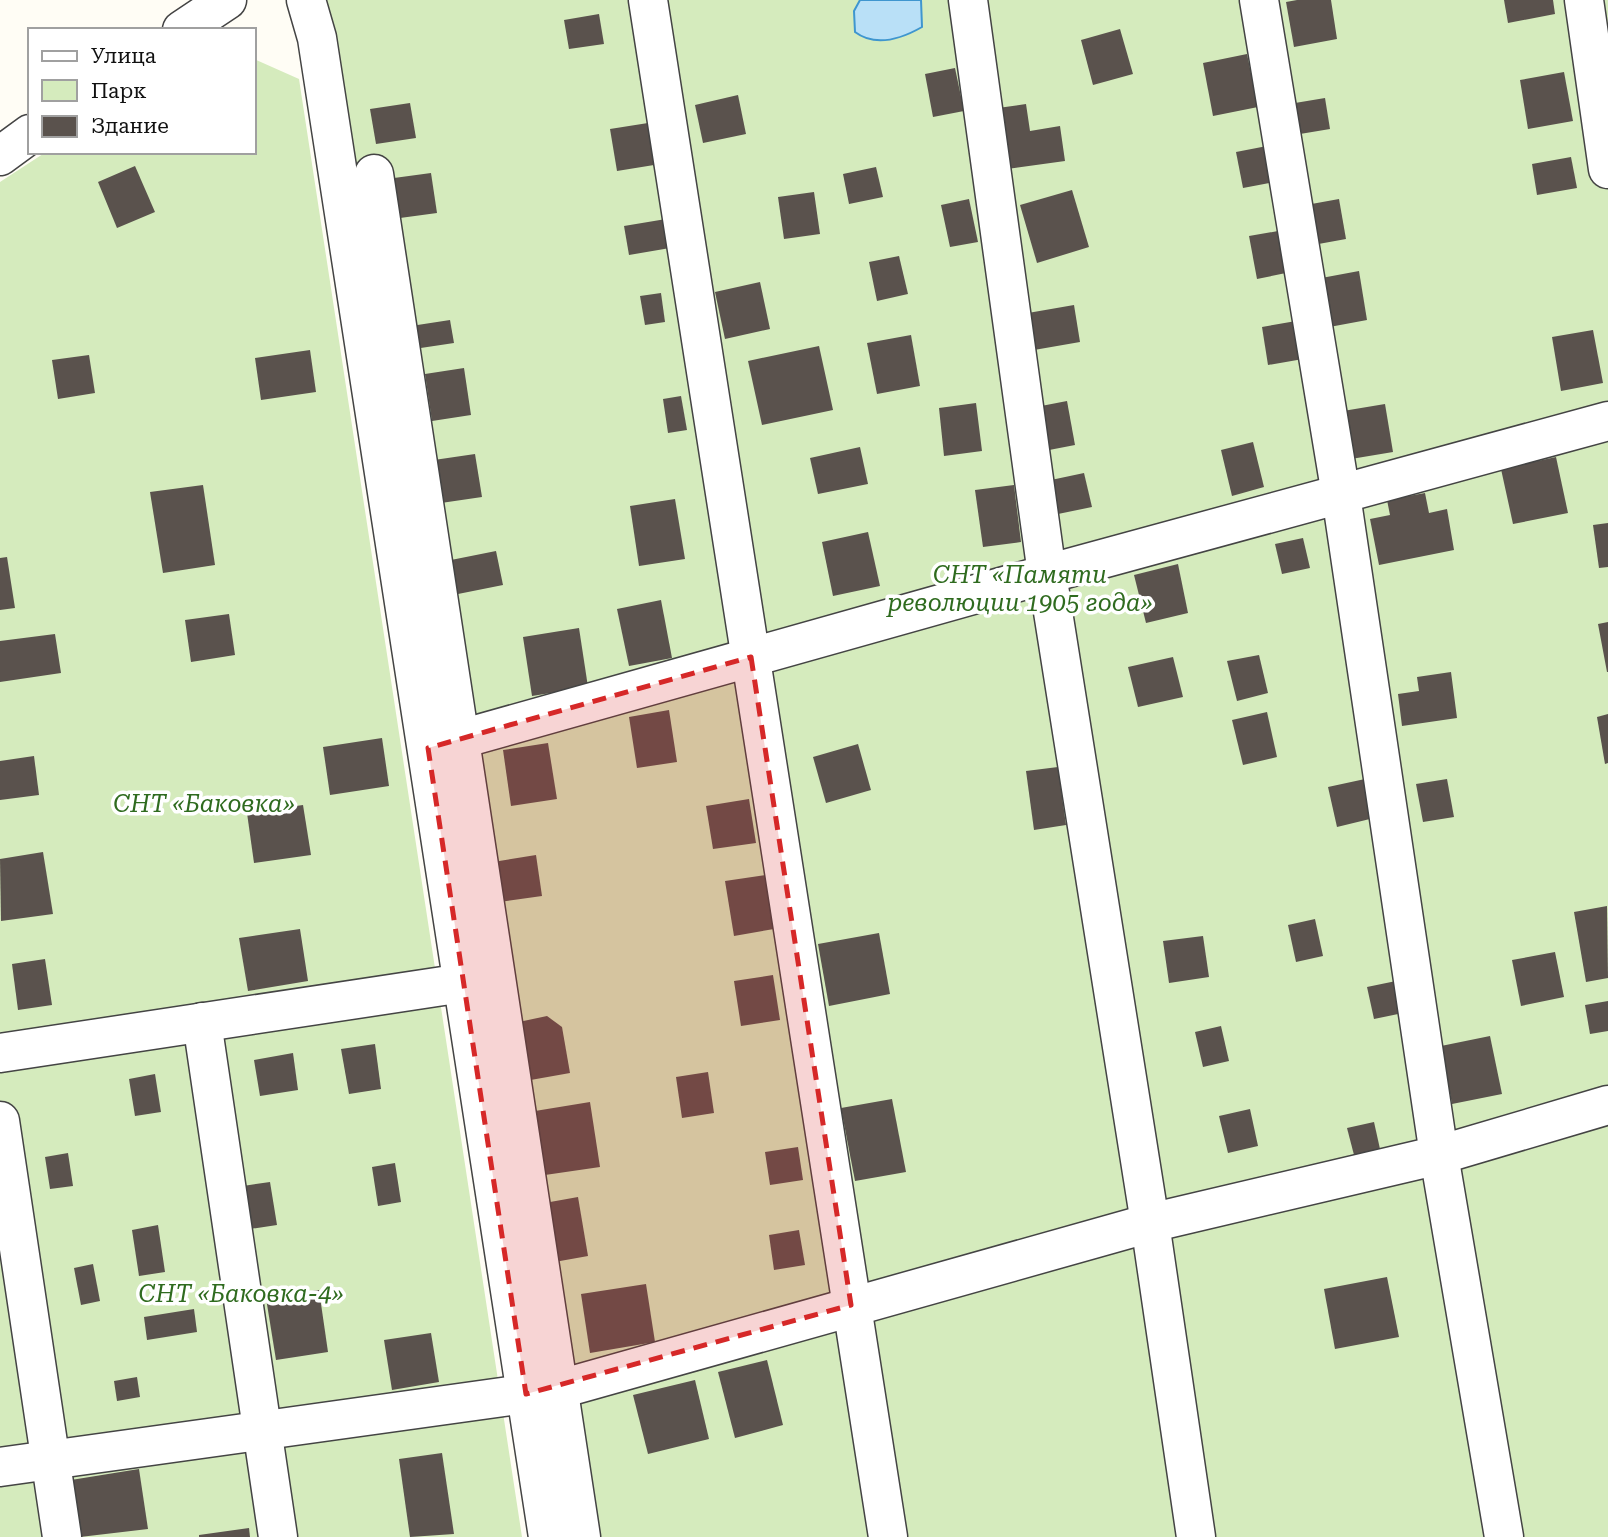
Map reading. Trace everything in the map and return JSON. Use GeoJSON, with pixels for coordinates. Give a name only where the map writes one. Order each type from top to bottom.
{"type":"FeatureCollection","features":[{"type":"Feature","properties":{"kind":"street"},"geometry":{"type":"LineString","coordinates":[[185,28],[227,0]]}},
{"type":"Feature","properties":{"kind":"street"},"geometry":{"type":"LineString","coordinates":[[306,0],[317,38],[445,744],[463,984],[543,1392],[581,1537]]}},
{"type":"Feature","properties":{"kind":"street"},"geometry":{"type":"LineString","coordinates":[[648,0],[888,1537]]}},
{"type":"Feature","properties":{"kind":"street"},"geometry":{"type":"LineString","coordinates":[[968,0],[1047,574],[1150,1223],[1196,1537]]}},
{"type":"Feature","properties":{"kind":"street"},"geometry":{"type":"LineString","coordinates":[[1259,0],[1342,495],[1439,1155],[1504,1537]]}},
{"type":"Feature","properties":{"kind":"street"},"geometry":{"type":"LineString","coordinates":[[1584,0],[1608,169]]}},
{"type":"Feature","properties":{"kind":"street"},"geometry":{"type":"LineString","coordinates":[[0,156],[28,135]]}},
{"type":"Feature","properties":{"kind":"street"},"geometry":{"type":"LineString","coordinates":[[374,174],[445,744],[543,1392],[548,1537]]}},
{"type":"Feature","properties":{"kind":"street"},"geometry":{"type":"LineString","coordinates":[[445,744],[1047,574],[1608,421]]}},
{"type":"Feature","properties":{"kind":"street"},"geometry":{"type":"LineString","coordinates":[[0,1053],[463,984]]}},
{"type":"Feature","properties":{"kind":"street"},"geometry":{"type":"LineString","coordinates":[[202,1022],[278,1537]]}},
{"type":"Feature","properties":{"kind":"street"},"geometry":{"type":"LineString","coordinates":[[0,1467],[543,1392],[1150,1223],[1439,1155],[1608,1105]]}},
{"type":"Feature","properties":{"kind":"street"},"geometry":{"type":"LineString","coordinates":[[0,1121],[62,1537]]}},
{"type":"Feature","properties":{"kind":"highlighted area"},"geometry":{"type":"Polygon","coordinates":[[[751,657],[851,1305],[526,1394],[428,748],[751,657]]]}},
{"type":"Feature","properties":{"kind":"green space","name":"СНТ «Памяти революции 1905 года»"},"geometry":{"type":"Polygon","coordinates":[[[325,0],[1608,0],[1608,1537],[569,1537],[325,0]]]}},
{"type":"Feature","properties":{"kind":"green space"},"geometry":{"type":"Polygon","coordinates":[[[256,60],[299,79],[522,1537],[0,1537],[0,182],[43,154],[256,154],[256,60]]]}},
{"type":"Feature","properties":{"kind":"water"},"geometry":{"type":"Polygon","coordinates":[[[860,0],[921,0],[922,27],[888,40],[863,37],[855,32],[854,11],[860,0]]]}},
{"type":"Feature","properties":{"kind":"building"},"geometry":{"type":"Polygon","coordinates":[[[1331,0],[1337,39],[1294,47],[1286,2],[1331,0]]]}},
{"type":"Feature","properties":{"kind":"building"},"geometry":{"type":"Polygon","coordinates":[[[1504,0],[1553,0],[1555,14],[1508,23],[1504,0]]]}},
{"type":"Feature","properties":{"kind":"building"},"geometry":{"type":"Polygon","coordinates":[[[599,14],[604,44],[569,49],[564,20],[599,14]]]}},
{"type":"Feature","properties":{"kind":"building"},"geometry":{"type":"Polygon","coordinates":[[[1120,29],[1133,74],[1093,85],[1081,40],[1120,29]]]}},
{"type":"Feature","properties":{"kind":"building"},"geometry":{"type":"Polygon","coordinates":[[[1247,54],[1258,107],[1213,116],[1203,63],[1247,54]]]}},
{"type":"Feature","properties":{"kind":"building"},"geometry":{"type":"Polygon","coordinates":[[[955,68],[964,111],[933,117],[925,74],[955,68]]]}},
{"type":"Feature","properties":{"kind":"building"},"geometry":{"type":"Polygon","coordinates":[[[1564,72],[1573,121],[1528,129],[1520,80],[1564,72]]]}},
{"type":"Feature","properties":{"kind":"building"},"geometry":{"type":"Polygon","coordinates":[[[738,95],[746,134],[703,143],[695,105],[738,95]]]}},
{"type":"Feature","properties":{"kind":"building"},"geometry":{"type":"Polygon","coordinates":[[[1325,98],[1330,129],[1294,135],[1289,104],[1325,98]]]}},
{"type":"Feature","properties":{"kind":"building"},"geometry":{"type":"Polygon","coordinates":[[[410,103],[416,138],[376,144],[370,109],[410,103]]]}},
{"type":"Feature","properties":{"kind":"building"},"geometry":{"type":"Polygon","coordinates":[[[1026,104],[1030,131],[1060,126],[1065,161],[1007,169],[998,108],[1026,104]]]}},
{"type":"Feature","properties":{"kind":"building"},"geometry":{"type":"Polygon","coordinates":[[[648,123],[654,165],[617,171],[610,129],[648,123]]]}},
{"type":"Feature","properties":{"kind":"building"},"geometry":{"type":"Polygon","coordinates":[[[1267,146],[1274,182],[1243,188],[1236,152],[1267,146]]]}},
{"type":"Feature","properties":{"kind":"building"},"geometry":{"type":"Polygon","coordinates":[[[1571,157],[1577,188],[1537,195],[1532,164],[1571,157]]]}},
{"type":"Feature","properties":{"kind":"building"},"geometry":{"type":"Polygon","coordinates":[[[135,166],[155,212],[117,228],[98,182],[135,166]]]}},
{"type":"Feature","properties":{"kind":"building"},"geometry":{"type":"Polygon","coordinates":[[[876,167],[883,197],[849,204],[843,174],[876,167]]]}},
{"type":"Feature","properties":{"kind":"building"},"geometry":{"type":"Polygon","coordinates":[[[431,173],[437,213],[400,218],[394,178],[431,173]]]}},
{"type":"Feature","properties":{"kind":"building"},"geometry":{"type":"Polygon","coordinates":[[[1072,190],[1089,247],[1037,263],[1020,205],[1072,190]]]}},
{"type":"Feature","properties":{"kind":"building"},"geometry":{"type":"Polygon","coordinates":[[[814,192],[820,234],[784,239],[778,197],[814,192]]]}},
{"type":"Feature","properties":{"kind":"building"},"geometry":{"type":"Polygon","coordinates":[[[969,199],[978,242],[950,247],[941,205],[969,199]]]}},
{"type":"Feature","properties":{"kind":"building"},"geometry":{"type":"Polygon","coordinates":[[[1339,199],[1346,239],[1313,245],[1306,205],[1339,199]]]}},
{"type":"Feature","properties":{"kind":"building"},"geometry":{"type":"Polygon","coordinates":[[[666,219],[670,248],[629,255],[624,226],[666,219]]]}},
{"type":"Feature","properties":{"kind":"building"},"geometry":{"type":"Polygon","coordinates":[[[1278,231],[1286,273],[1257,279],[1249,236],[1278,231]]]}},
{"type":"Feature","properties":{"kind":"building"},"geometry":{"type":"Polygon","coordinates":[[[899,256],[908,294],[877,301],[869,262],[899,256]]]}},
{"type":"Feature","properties":{"kind":"building"},"geometry":{"type":"Polygon","coordinates":[[[1359,271],[1367,320],[1324,328],[1316,279],[1359,271]]]}},
{"type":"Feature","properties":{"kind":"building"},"geometry":{"type":"Polygon","coordinates":[[[760,282],[770,329],[725,339],[715,292],[760,282]]]}},
{"type":"Feature","properties":{"kind":"building"},"geometry":{"type":"Polygon","coordinates":[[[661,293],[665,322],[645,325],[640,296],[661,293]]]}},
{"type":"Feature","properties":{"kind":"building"},"geometry":{"type":"Polygon","coordinates":[[[1074,305],[1080,342],[1034,350],[1028,313],[1074,305]]]}},
{"type":"Feature","properties":{"kind":"building"},"geometry":{"type":"Polygon","coordinates":[[[450,320],[454,343],[414,349],[411,326],[450,320]]]}},
{"type":"Feature","properties":{"kind":"building"},"geometry":{"type":"Polygon","coordinates":[[[1296,321],[1303,359],[1268,365],[1262,327],[1296,321]]]}},
{"type":"Feature","properties":{"kind":"building"},"geometry":{"type":"Polygon","coordinates":[[[1593,330],[1603,383],[1561,391],[1552,337],[1593,330]]]}},
{"type":"Feature","properties":{"kind":"building"},"geometry":{"type":"Polygon","coordinates":[[[911,335],[920,386],[877,394],[867,343],[911,335]]]}},
{"type":"Feature","properties":{"kind":"building"},"geometry":{"type":"Polygon","coordinates":[[[819,346],[833,410],[762,425],[748,361],[819,346]]]}},
{"type":"Feature","properties":{"kind":"building"},"geometry":{"type":"Polygon","coordinates":[[[310,350],[316,392],[261,400],[255,358],[310,350]]]}},
{"type":"Feature","properties":{"kind":"building"},"geometry":{"type":"Polygon","coordinates":[[[89,355],[95,393],[58,399],[52,360],[89,355]]]}},
{"type":"Feature","properties":{"kind":"building"},"geometry":{"type":"Polygon","coordinates":[[[464,368],[471,415],[432,421],[425,374],[464,368]]]}},
{"type":"Feature","properties":{"kind":"building"},"geometry":{"type":"Polygon","coordinates":[[[681,396],[687,430],[668,433],[663,399],[681,396]]]}},
{"type":"Feature","properties":{"kind":"building"},"geometry":{"type":"Polygon","coordinates":[[[1067,401],[1075,445],[1044,451],[1036,407],[1067,401]]]}},
{"type":"Feature","properties":{"kind":"building"},"geometry":{"type":"Polygon","coordinates":[[[976,403],[982,451],[944,456],[939,408],[976,403]]]}},
{"type":"Feature","properties":{"kind":"building"},"geometry":{"type":"Polygon","coordinates":[[[1385,404],[1393,452],[1351,459],[1343,411],[1385,404]]]}},
{"type":"Feature","properties":{"kind":"building"},"geometry":{"type":"Polygon","coordinates":[[[1253,442],[1264,487],[1232,496],[1221,450],[1253,442]]]}},
{"type":"Feature","properties":{"kind":"building"},"geometry":{"type":"Polygon","coordinates":[[[860,447],[868,484],[818,494],[810,458],[860,447]]]}},
{"type":"Feature","properties":{"kind":"building"},"geometry":{"type":"Polygon","coordinates":[[[475,454],[482,497],[441,503],[434,460],[475,454]]]}},
{"type":"Feature","properties":{"kind":"building"},"geometry":{"type":"Polygon","coordinates":[[[1556,457],[1568,513],[1513,524],[1501,469],[1556,457]]]}},
{"type":"Feature","properties":{"kind":"building"},"geometry":{"type":"Polygon","coordinates":[[[1084,473],[1092,507],[1058,514],[1051,480],[1084,473]]]}},
{"type":"Feature","properties":{"kind":"building"},"geometry":{"type":"Polygon","coordinates":[[[203,485],[215,565],[163,573],[150,492],[203,485]]]}},
{"type":"Feature","properties":{"kind":"building"},"geometry":{"type":"Polygon","coordinates":[[[1014,485],[1021,542],[983,547],[975,490],[1014,485]]]}},
{"type":"Feature","properties":{"kind":"building"},"geometry":{"type":"Polygon","coordinates":[[[1425,493],[1429,513],[1447,509],[1454,550],[1379,565],[1370,519],[1390,515],[1387,500],[1425,493]]]}},
{"type":"Feature","properties":{"kind":"building"},"geometry":{"type":"Polygon","coordinates":[[[675,499],[685,559],[639,566],[630,506],[675,499]]]}},
{"type":"Feature","properties":{"kind":"building"},"geometry":{"type":"Polygon","coordinates":[[[1608,523],[1608,567],[1599,568],[1593,525],[1608,523]]]}},
{"type":"Feature","properties":{"kind":"building"},"geometry":{"type":"Polygon","coordinates":[[[868,532],[880,586],[833,596],[822,542],[868,532]]]}},
{"type":"Feature","properties":{"kind":"building"},"geometry":{"type":"Polygon","coordinates":[[[1303,538],[1310,568],[1282,574],[1275,544],[1303,538]]]}},
{"type":"Feature","properties":{"kind":"building"},"geometry":{"type":"Polygon","coordinates":[[[496,551],[503,585],[458,594],[451,560],[496,551]]]}},
{"type":"Feature","properties":{"kind":"building"},"geometry":{"type":"Polygon","coordinates":[[[7,557],[15,608],[0,610],[0,558],[7,557]]]}},
{"type":"Feature","properties":{"kind":"building"},"geometry":{"type":"Polygon","coordinates":[[[1178,564],[1188,613],[1146,623],[1134,575],[1178,564]]]}},
{"type":"Feature","properties":{"kind":"building"},"geometry":{"type":"Polygon","coordinates":[[[661,600],[672,658],[629,666],[617,609],[661,600]]]}},
{"type":"Feature","properties":{"kind":"building"},"geometry":{"type":"Polygon","coordinates":[[[229,614],[235,655],[191,662],[185,620],[229,614]]]}},
{"type":"Feature","properties":{"kind":"building"},"geometry":{"type":"Polygon","coordinates":[[[1608,622],[1608,672],[1607,672],[1598,624],[1608,622]]]}},
{"type":"Feature","properties":{"kind":"building"},"geometry":{"type":"Polygon","coordinates":[[[579,628],[588,687],[532,696],[523,637],[579,628]]]}},
{"type":"Feature","properties":{"kind":"building"},"geometry":{"type":"Polygon","coordinates":[[[55,634],[61,673],[0,682],[0,641],[55,634]]]}},
{"type":"Feature","properties":{"kind":"building"},"geometry":{"type":"Polygon","coordinates":[[[1259,655],[1268,693],[1237,701],[1227,661],[1259,655]]]}},
{"type":"Feature","properties":{"kind":"building"},"geometry":{"type":"Polygon","coordinates":[[[1173,657],[1183,697],[1138,707],[1128,667],[1173,657]]]}},
{"type":"Feature","properties":{"kind":"building"},"geometry":{"type":"Polygon","coordinates":[[[1451,672],[1457,718],[1402,726],[1398,694],[1419,691],[1417,677],[1451,672]]]}},
{"type":"Feature","properties":{"kind":"building"},"geometry":{"type":"Polygon","coordinates":[[[669,710],[677,762],[637,768],[629,717],[669,710]]]}},
{"type":"Feature","properties":{"kind":"building"},"geometry":{"type":"Polygon","coordinates":[[[1267,712],[1277,757],[1243,765],[1232,720],[1267,712]]]}},
{"type":"Feature","properties":{"kind":"building"},"geometry":{"type":"Polygon","coordinates":[[[1608,714],[1608,763],[1605,764],[1597,717],[1608,714]]]}},
{"type":"Feature","properties":{"kind":"building"},"geometry":{"type":"Polygon","coordinates":[[[382,738],[389,786],[330,795],[323,747],[382,738]]]}},
{"type":"Feature","properties":{"kind":"building"},"geometry":{"type":"Polygon","coordinates":[[[548,743],[557,799],[511,806],[503,750],[548,743]]]}},
{"type":"Feature","properties":{"kind":"building"},"geometry":{"type":"Polygon","coordinates":[[[858,744],[871,790],[826,803],[813,757],[858,744]]]}},
{"type":"Feature","properties":{"kind":"building"},"geometry":{"type":"Polygon","coordinates":[[[34,756],[39,795],[0,800],[0,761],[34,756]]]}},
{"type":"Feature","properties":{"kind":"building"},"geometry":{"type":"Polygon","coordinates":[[[1058,767],[1066,825],[1034,830],[1026,771],[1058,767]]]}},
{"type":"Feature","properties":{"kind":"building"},"geometry":{"type":"Polygon","coordinates":[[[1365,779],[1374,818],[1337,827],[1328,787],[1365,779]]]}},
{"type":"Feature","properties":{"kind":"building"},"geometry":{"type":"Polygon","coordinates":[[[1447,779],[1454,817],[1423,822],[1416,784],[1447,779]]]}},
{"type":"Feature","properties":{"kind":"building"},"geometry":{"type":"Polygon","coordinates":[[[749,799],[756,843],[713,849],[706,806],[749,799]]]}},
{"type":"Feature","properties":{"kind":"building"},"geometry":{"type":"Polygon","coordinates":[[[303,805],[311,855],[254,863],[247,813],[303,805]]]}},
{"type":"Feature","properties":{"kind":"building"},"geometry":{"type":"Polygon","coordinates":[[[43,852],[53,914],[1,921],[0,859],[43,852]]]}},
{"type":"Feature","properties":{"kind":"building"},"geometry":{"type":"Polygon","coordinates":[[[536,855],[542,896],[500,902],[493,862],[536,855]]]}},
{"type":"Feature","properties":{"kind":"building"},"geometry":{"type":"Polygon","coordinates":[[[766,875],[774,929],[734,936],[725,881],[766,875]]]}},
{"type":"Feature","properties":{"kind":"building"},"geometry":{"type":"Polygon","coordinates":[[[1607,906],[1608,978],[1586,982],[1574,912],[1607,906]]]}},
{"type":"Feature","properties":{"kind":"building"},"geometry":{"type":"Polygon","coordinates":[[[1315,919],[1323,956],[1296,962],[1288,925],[1315,919]]]}},
{"type":"Feature","properties":{"kind":"building"},"geometry":{"type":"Polygon","coordinates":[[[300,929],[308,981],[248,991],[239,938],[300,929]]]}},
{"type":"Feature","properties":{"kind":"building"},"geometry":{"type":"Polygon","coordinates":[[[879,933],[890,994],[829,1006],[818,944],[879,933]]]}},
{"type":"Feature","properties":{"kind":"building"},"geometry":{"type":"Polygon","coordinates":[[[1203,936],[1209,977],[1169,983],[1163,941],[1203,936]]]}},
{"type":"Feature","properties":{"kind":"building"},"geometry":{"type":"Polygon","coordinates":[[[1555,952],[1564,997],[1521,1006],[1512,960],[1555,952]]]}},
{"type":"Feature","properties":{"kind":"building"},"geometry":{"type":"Polygon","coordinates":[[[45,959],[52,1005],[18,1010],[12,964],[45,959]]]}},
{"type":"Feature","properties":{"kind":"building"},"geometry":{"type":"Polygon","coordinates":[[[773,975],[780,1020],[741,1026],[734,981],[773,975]]]}},
{"type":"Feature","properties":{"kind":"building"},"geometry":{"type":"Polygon","coordinates":[[[1396,981],[1403,1013],[1374,1019],[1367,987],[1396,981]]]}},
{"type":"Feature","properties":{"kind":"building"},"geometry":{"type":"Polygon","coordinates":[[[1608,1001],[1608,1031],[1590,1034],[1585,1005],[1608,1001]]]}},
{"type":"Feature","properties":{"kind":"building"},"geometry":{"type":"Polygon","coordinates":[[[547,1016],[562,1027],[570,1073],[525,1081],[514,1023],[547,1016]]]}},
{"type":"Feature","properties":{"kind":"building"},"geometry":{"type":"Polygon","coordinates":[[[1221,1026],[1229,1061],[1203,1067],[1195,1032],[1221,1026]]]}},
{"type":"Feature","properties":{"kind":"building"},"geometry":{"type":"Polygon","coordinates":[[[1490,1036],[1502,1094],[1452,1104],[1441,1046],[1490,1036]]]}},
{"type":"Feature","properties":{"kind":"building"},"geometry":{"type":"Polygon","coordinates":[[[375,1044],[381,1089],[349,1094],[341,1049],[375,1044]]]}},
{"type":"Feature","properties":{"kind":"building"},"geometry":{"type":"Polygon","coordinates":[[[293,1053],[298,1090],[260,1096],[254,1060],[293,1053]]]}},
{"type":"Feature","properties":{"kind":"building"},"geometry":{"type":"Polygon","coordinates":[[[708,1072],[714,1113],[682,1118],[676,1077],[708,1072]]]}},
{"type":"Feature","properties":{"kind":"building"},"geometry":{"type":"Polygon","coordinates":[[[155,1074],[161,1112],[135,1116],[129,1079],[155,1074]]]}},
{"type":"Feature","properties":{"kind":"building"},"geometry":{"type":"Polygon","coordinates":[[[892,1099],[906,1172],[855,1181],[841,1108],[892,1099]]]}},
{"type":"Feature","properties":{"kind":"building"},"geometry":{"type":"Polygon","coordinates":[[[590,1102],[600,1167],[545,1175],[535,1111],[590,1102]]]}},
{"type":"Feature","properties":{"kind":"building"},"geometry":{"type":"Polygon","coordinates":[[[1250,1109],[1258,1146],[1228,1153],[1219,1116],[1250,1109]]]}},
{"type":"Feature","properties":{"kind":"building"},"geometry":{"type":"Polygon","coordinates":[[[1374,1122],[1380,1149],[1354,1155],[1347,1128],[1374,1122]]]}},
{"type":"Feature","properties":{"kind":"building"},"geometry":{"type":"Polygon","coordinates":[[[798,1147],[803,1180],[770,1185],[765,1152],[798,1147]]]}},
{"type":"Feature","properties":{"kind":"building"},"geometry":{"type":"Polygon","coordinates":[[[68,1153],[73,1186],[50,1189],[45,1157],[68,1153]]]}},
{"type":"Feature","properties":{"kind":"building"},"geometry":{"type":"Polygon","coordinates":[[[395,1163],[401,1202],[378,1206],[372,1167],[395,1163]]]}},
{"type":"Feature","properties":{"kind":"building"},"geometry":{"type":"Polygon","coordinates":[[[270,1182],[277,1225],[250,1229],[243,1186],[270,1182]]]}},
{"type":"Feature","properties":{"kind":"building"},"geometry":{"type":"Polygon","coordinates":[[[578,1197],[588,1256],[549,1263],[539,1204],[578,1197]]]}},
{"type":"Feature","properties":{"kind":"building"},"geometry":{"type":"Polygon","coordinates":[[[158,1225],[165,1272],[139,1276],[132,1230],[158,1225]]]}},
{"type":"Feature","properties":{"kind":"building"},"geometry":{"type":"Polygon","coordinates":[[[799,1230],[805,1265],[774,1270],[769,1235],[799,1230]]]}},
{"type":"Feature","properties":{"kind":"building"},"geometry":{"type":"Polygon","coordinates":[[[93,1264],[100,1301],[81,1305],[74,1268],[93,1264]]]}},
{"type":"Feature","properties":{"kind":"building"},"geometry":{"type":"Polygon","coordinates":[[[1387,1277],[1399,1337],[1335,1349],[1324,1289],[1387,1277]]]}},
{"type":"Feature","properties":{"kind":"building"},"geometry":{"type":"Polygon","coordinates":[[[646,1284],[655,1342],[590,1353],[581,1294],[646,1284]]]}},
{"type":"Feature","properties":{"kind":"building"},"geometry":{"type":"Polygon","coordinates":[[[319,1290],[328,1352],[276,1360],[266,1298],[319,1290]]]}},
{"type":"Feature","properties":{"kind":"building"},"geometry":{"type":"Polygon","coordinates":[[[194,1309],[197,1332],[147,1340],[144,1317],[194,1309]]]}},
{"type":"Feature","properties":{"kind":"building"},"geometry":{"type":"Polygon","coordinates":[[[431,1333],[439,1382],[392,1390],[384,1340],[431,1333]]]}},
{"type":"Feature","properties":{"kind":"building"},"geometry":{"type":"Polygon","coordinates":[[[767,1360],[783,1425],[735,1438],[718,1372],[767,1360]]]}},
{"type":"Feature","properties":{"kind":"building"},"geometry":{"type":"Polygon","coordinates":[[[137,1377],[140,1397],[117,1401],[114,1381],[137,1377]]]}},
{"type":"Feature","properties":{"kind":"building"},"geometry":{"type":"Polygon","coordinates":[[[695,1380],[709,1439],[648,1454],[633,1395],[695,1380]]]}},
{"type":"Feature","properties":{"kind":"building"},"geometry":{"type":"Polygon","coordinates":[[[442,1453],[454,1534],[410,1537],[399,1459],[442,1453]]]}},
{"type":"Feature","properties":{"kind":"building"},"geometry":{"type":"Polygon","coordinates":[[[139,1469],[148,1529],[80,1537],[71,1480],[139,1469]]]}},
{"type":"Feature","properties":{"kind":"building"},"geometry":{"type":"Polygon","coordinates":[[[249,1528],[250,1537],[199,1537],[199,1535],[249,1528]]]}},
{"type":"Feature","properties":{"kind":"park label","name":"СНТ «Баковка»"},"geometry":{"type":"Point","coordinates":[204,804]}},
{"type":"Feature","properties":{"kind":"park label","name":"СНТ «Баковка-4»"},"geometry":{"type":"Point","coordinates":[241,1294]}}]}
